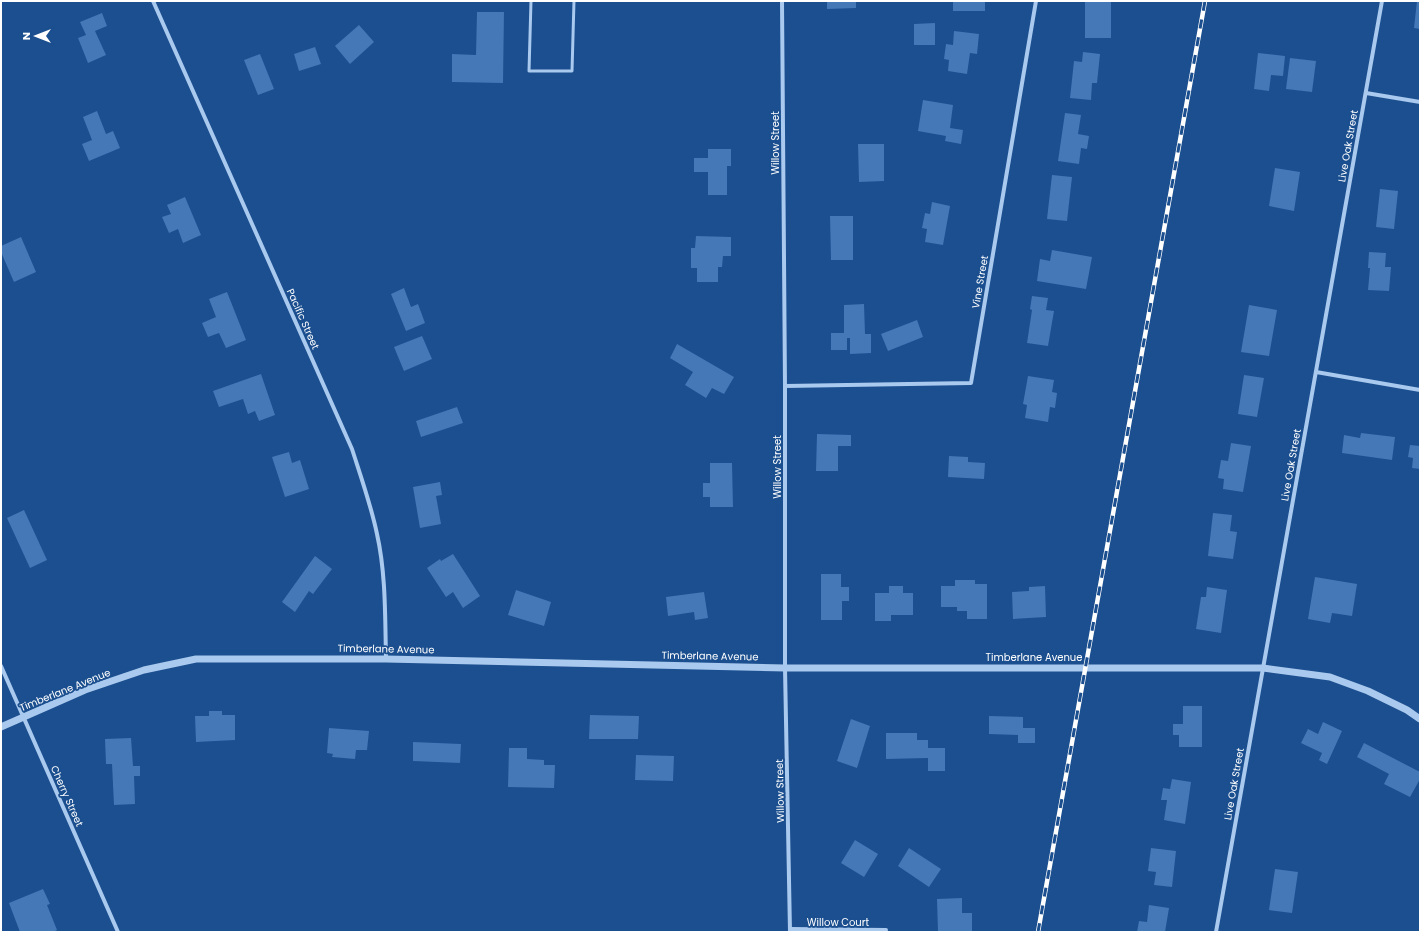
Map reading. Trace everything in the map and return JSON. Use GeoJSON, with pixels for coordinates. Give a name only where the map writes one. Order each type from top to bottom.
{"type":"FeatureCollection","features":[{"type":"Feature","properties":{"kind":"street","name":"Pacific Street"},"geometry":{"type":"LineString","coordinates":[[153,1],[352,448],[367,494],[377,534],[382,571],[386,658]]}},
{"type":"Feature","properties":{"kind":"street","name":"Willow Street"},"geometry":{"type":"LineString","coordinates":[[782,1],[785,386],[785,668],[790,931]]}},
{"type":"Feature","properties":{"kind":"street","name":"Vine Street"},"geometry":{"type":"LineString","coordinates":[[785,386],[971,383],[1036,1]]}},
{"type":"Feature","properties":{"kind":"street","name":"Live Oak Street"},"geometry":{"type":"LineString","coordinates":[[1216,932],[1382,1]]}},
{"type":"Feature","properties":{"kind":"street"},"geometry":{"type":"LineString","coordinates":[[1366,93],[1420,102]]}},
{"type":"Feature","properties":{"kind":"street"},"geometry":{"type":"LineString","coordinates":[[1316,372],[1420,390]]}},
{"type":"Feature","properties":{"kind":"street","name":"Timberlane Avenue"},"geometry":{"type":"LineString","coordinates":[[1,727],[92,688],[144,670],[196,659],[386,658],[785,668],[1263,668],[1330,677],[1368,691],[1407,710],[1420,719]]}},
{"type":"Feature","properties":{"kind":"street","name":"Cherry Street"},"geometry":{"type":"LineString","coordinates":[[1,666],[118,932]]}},
{"type":"Feature","properties":{"kind":"street","name":"Willow Court"},"geometry":{"type":"LineString","coordinates":[[790,931],[886,930]]}},
{"type":"Feature","properties":{"kind":"lane"},"geometry":{"type":"LineString","coordinates":[[531,1],[529,71],[572,71],[574,1]]}},
{"type":"Feature","properties":{"kind":"building"},"geometry":{"type":"Polygon","coordinates":[[[827,1],[856,1],[856,8],[827,9],[827,1]]]}},
{"type":"Feature","properties":{"kind":"building"},"geometry":{"type":"Polygon","coordinates":[[[953,1],[985,1],[985,11],[953,11],[953,1]]]}},
{"type":"Feature","properties":{"kind":"building"},"geometry":{"type":"Polygon","coordinates":[[[1085,1],[1111,1],[1111,38],[1085,38],[1085,1]]]}},
{"type":"Feature","properties":{"kind":"building"},"geometry":{"type":"Polygon","coordinates":[[[1417,1],[1420,1],[1420,29],[1414,28],[1417,1]]]}},
{"type":"Feature","properties":{"kind":"building"},"geometry":{"type":"Polygon","coordinates":[[[477,12],[504,12],[503,83],[452,82],[452,54],[476,55],[477,12]]]}},
{"type":"Feature","properties":{"kind":"building"},"geometry":{"type":"Polygon","coordinates":[[[102,13],[107,26],[95,31],[106,55],[88,63],[78,38],[86,35],[80,22],[102,13]]]}},
{"type":"Feature","properties":{"kind":"building"},"geometry":{"type":"Polygon","coordinates":[[[935,23],[935,45],[914,45],[914,24],[935,23]]]}},
{"type":"Feature","properties":{"kind":"building"},"geometry":{"type":"Polygon","coordinates":[[[359,25],[374,42],[350,64],[335,46],[359,25]]]}},
{"type":"Feature","properties":{"kind":"building"},"geometry":{"type":"Polygon","coordinates":[[[954,31],[979,34],[977,54],[970,53],[967,74],[948,71],[949,60],[944,59],[946,44],[953,45],[954,31]]]}},
{"type":"Feature","properties":{"kind":"building"},"geometry":{"type":"Polygon","coordinates":[[[315,47],[321,64],[299,71],[294,54],[315,47]]]}},
{"type":"Feature","properties":{"kind":"building"},"geometry":{"type":"Polygon","coordinates":[[[1083,52],[1100,54],[1097,83],[1092,83],[1091,100],[1070,98],[1074,61],[1082,62],[1083,52]]]}},
{"type":"Feature","properties":{"kind":"building"},"geometry":{"type":"Polygon","coordinates":[[[1258,53],[1285,56],[1283,76],[1271,75],[1269,91],[1254,89],[1258,53]]]}},
{"type":"Feature","properties":{"kind":"building"},"geometry":{"type":"Polygon","coordinates":[[[260,54],[274,89],[258,95],[244,60],[260,54]]]}},
{"type":"Feature","properties":{"kind":"building"},"geometry":{"type":"Polygon","coordinates":[[[1290,58],[1316,61],[1312,92],[1286,89],[1290,58]]]}},
{"type":"Feature","properties":{"kind":"building"},"geometry":{"type":"Polygon","coordinates":[[[923,100],[953,105],[950,128],[963,130],[961,144],[945,141],[946,136],[918,131],[923,100]]]}},
{"type":"Feature","properties":{"kind":"building"},"geometry":{"type":"Polygon","coordinates":[[[97,111],[106,134],[113,131],[120,148],[89,161],[82,144],[92,140],[83,117],[97,111]]]}},
{"type":"Feature","properties":{"kind":"building"},"geometry":{"type":"Polygon","coordinates":[[[1065,113],[1081,115],[1078,134],[1089,136],[1087,149],[1081,148],[1079,164],[1058,161],[1065,113]]]}},
{"type":"Feature","properties":{"kind":"building"},"geometry":{"type":"Polygon","coordinates":[[[858,144],[884,144],[884,181],[859,182],[858,144]]]}},
{"type":"Feature","properties":{"kind":"building"},"geometry":{"type":"Polygon","coordinates":[[[708,149],[731,149],[731,166],[727,166],[727,195],[708,195],[708,172],[694,172],[694,158],[708,158],[708,149]]]}},
{"type":"Feature","properties":{"kind":"building"},"geometry":{"type":"Polygon","coordinates":[[[1275,168],[1300,172],[1294,211],[1269,206],[1275,168]]]}},
{"type":"Feature","properties":{"kind":"building"},"geometry":{"type":"Polygon","coordinates":[[[1052,175],[1072,177],[1067,221],[1047,219],[1052,175]]]}},
{"type":"Feature","properties":{"kind":"building"},"geometry":{"type":"Polygon","coordinates":[[[1380,189],[1398,191],[1394,229],[1376,227],[1380,189]]]}},
{"type":"Feature","properties":{"kind":"building"},"geometry":{"type":"Polygon","coordinates":[[[185,197],[201,235],[183,243],[178,229],[169,233],[162,217],[171,214],[167,205],[185,197]]]}},
{"type":"Feature","properties":{"kind":"building"},"geometry":{"type":"Polygon","coordinates":[[[932,202],[950,206],[943,245],[925,242],[927,229],[922,228],[925,213],[930,214],[932,202]]]}},
{"type":"Feature","properties":{"kind":"building"},"geometry":{"type":"Polygon","coordinates":[[[830,216],[853,216],[853,260],[831,260],[830,216]]]}},
{"type":"Feature","properties":{"kind":"building"},"geometry":{"type":"Polygon","coordinates":[[[696,236],[731,237],[731,256],[723,256],[722,267],[718,267],[718,282],[697,282],[697,268],[691,268],[691,248],[695,248],[696,236]]]}},
{"type":"Feature","properties":{"kind":"building"},"geometry":{"type":"Polygon","coordinates":[[[21,237],[36,272],[14,282],[1,252],[1,246],[21,237]]]}},
{"type":"Feature","properties":{"kind":"building"},"geometry":{"type":"Polygon","coordinates":[[[1052,250],[1092,257],[1086,289],[1037,281],[1040,259],[1050,261],[1052,250]]]}},
{"type":"Feature","properties":{"kind":"building"},"geometry":{"type":"Polygon","coordinates":[[[1369,252],[1386,253],[1385,267],[1391,267],[1389,291],[1368,290],[1370,268],[1368,268],[1369,252]]]}},
{"type":"Feature","properties":{"kind":"building"},"geometry":{"type":"Polygon","coordinates":[[[404,288],[411,307],[418,304],[425,323],[406,331],[391,294],[404,288]]]}},
{"type":"Feature","properties":{"kind":"building"},"geometry":{"type":"Polygon","coordinates":[[[227,292],[246,340],[226,348],[219,333],[208,337],[202,323],[216,317],[209,299],[227,292]]]}},
{"type":"Feature","properties":{"kind":"building"},"geometry":{"type":"Polygon","coordinates":[[[1032,296],[1048,298],[1046,310],[1054,311],[1048,346],[1027,343],[1032,310],[1030,309],[1032,296]]]}},
{"type":"Feature","properties":{"kind":"building"},"geometry":{"type":"Polygon","coordinates":[[[864,304],[865,334],[871,334],[871,353],[850,354],[850,338],[847,338],[847,350],[831,350],[831,333],[844,333],[844,305],[864,304]]]}},
{"type":"Feature","properties":{"kind":"building"},"geometry":{"type":"Polygon","coordinates":[[[1249,305],[1277,310],[1269,356],[1241,352],[1249,305]]]}},
{"type":"Feature","properties":{"kind":"building"},"geometry":{"type":"Polygon","coordinates":[[[917,320],[923,337],[888,351],[881,334],[917,320]]]}},
{"type":"Feature","properties":{"kind":"building"},"geometry":{"type":"Polygon","coordinates":[[[422,336],[432,359],[404,371],[394,347],[422,336]]]}},
{"type":"Feature","properties":{"kind":"building"},"geometry":{"type":"Polygon","coordinates":[[[677,344],[734,377],[724,394],[712,388],[706,398],[685,385],[693,372],[670,358],[677,344]]]}},
{"type":"Feature","properties":{"kind":"building"},"geometry":{"type":"Polygon","coordinates":[[[261,374],[275,415],[259,421],[255,411],[248,414],[243,399],[219,407],[213,391],[261,374]]]}},
{"type":"Feature","properties":{"kind":"building"},"geometry":{"type":"Polygon","coordinates":[[[1244,375],[1264,378],[1257,417],[1238,414],[1244,375]]]}},
{"type":"Feature","properties":{"kind":"building"},"geometry":{"type":"Polygon","coordinates":[[[1028,376],[1054,380],[1052,392],[1057,393],[1055,408],[1050,407],[1048,422],[1025,418],[1027,405],[1023,404],[1028,376]]]}},
{"type":"Feature","properties":{"kind":"building"},"geometry":{"type":"Polygon","coordinates":[[[457,407],[463,423],[421,437],[416,421],[457,407]]]}},
{"type":"Feature","properties":{"kind":"building"},"geometry":{"type":"Polygon","coordinates":[[[1361,433],[1395,437],[1392,460],[1342,453],[1344,435],[1360,438],[1361,433]]]}},
{"type":"Feature","properties":{"kind":"building"},"geometry":{"type":"Polygon","coordinates":[[[817,434],[851,435],[851,446],[838,446],[838,471],[816,471],[817,434]]]}},
{"type":"Feature","properties":{"kind":"building"},"geometry":{"type":"Polygon","coordinates":[[[1231,443],[1251,446],[1243,492],[1223,489],[1224,479],[1218,478],[1221,460],[1228,461],[1231,443]]]}},
{"type":"Feature","properties":{"kind":"building"},"geometry":{"type":"Polygon","coordinates":[[[1410,445],[1420,446],[1420,469],[1412,468],[1413,458],[1408,457],[1410,445]]]}},
{"type":"Feature","properties":{"kind":"building"},"geometry":{"type":"Polygon","coordinates":[[[289,452],[292,463],[300,460],[309,489],[285,497],[272,457],[289,452]]]}},
{"type":"Feature","properties":{"kind":"building"},"geometry":{"type":"Polygon","coordinates":[[[949,456],[968,457],[968,462],[985,463],[984,479],[948,477],[949,456]]]}},
{"type":"Feature","properties":{"kind":"building"},"geometry":{"type":"Polygon","coordinates":[[[710,463],[732,463],[733,507],[710,507],[710,497],[703,497],[703,483],[710,483],[710,463]]]}},
{"type":"Feature","properties":{"kind":"building"},"geometry":{"type":"Polygon","coordinates":[[[440,482],[442,495],[436,496],[441,524],[420,528],[413,487],[440,482]]]}},
{"type":"Feature","properties":{"kind":"building"},"geometry":{"type":"Polygon","coordinates":[[[24,510],[47,560],[30,568],[7,518],[24,510]]]}},
{"type":"Feature","properties":{"kind":"building"},"geometry":{"type":"Polygon","coordinates":[[[1213,513],[1232,515],[1230,531],[1237,532],[1233,559],[1208,556],[1213,513]]]}},
{"type":"Feature","properties":{"kind":"building"},"geometry":{"type":"Polygon","coordinates":[[[453,554],[480,596],[463,608],[453,592],[446,597],[427,568],[440,559],[441,561],[453,554]]]}},
{"type":"Feature","properties":{"kind":"building"},"geometry":{"type":"Polygon","coordinates":[[[315,556],[332,569],[313,594],[309,591],[295,612],[282,602],[315,556]]]}},
{"type":"Feature","properties":{"kind":"building"},"geometry":{"type":"Polygon","coordinates":[[[821,574],[841,574],[841,587],[849,587],[849,601],[842,601],[842,620],[821,620],[821,574]]]}},
{"type":"Feature","properties":{"kind":"building"},"geometry":{"type":"Polygon","coordinates":[[[1315,577],[1357,584],[1352,616],[1332,613],[1330,623],[1308,619],[1315,577]]]}},
{"type":"Feature","properties":{"kind":"building"},"geometry":{"type":"Polygon","coordinates":[[[955,580],[975,580],[975,584],[987,584],[987,619],[967,619],[967,611],[957,611],[957,607],[941,607],[941,586],[955,586],[955,580]]]}},
{"type":"Feature","properties":{"kind":"building"},"geometry":{"type":"Polygon","coordinates":[[[889,586],[903,586],[903,593],[913,593],[913,615],[891,615],[891,621],[875,621],[875,593],[889,593],[889,586]]]}},
{"type":"Feature","properties":{"kind":"building"},"geometry":{"type":"Polygon","coordinates":[[[1045,586],[1046,617],[1013,619],[1012,592],[1029,591],[1029,587],[1045,586]]]}},
{"type":"Feature","properties":{"kind":"building"},"geometry":{"type":"Polygon","coordinates":[[[1207,587],[1227,590],[1221,633],[1196,629],[1201,597],[1206,597],[1207,587]]]}},
{"type":"Feature","properties":{"kind":"building"},"geometry":{"type":"Polygon","coordinates":[[[516,590],[551,602],[544,626],[508,615],[516,590]]]}},
{"type":"Feature","properties":{"kind":"building"},"geometry":{"type":"Polygon","coordinates":[[[704,592],[708,618],[695,620],[694,612],[668,616],[666,597],[704,592]]]}},
{"type":"Feature","properties":{"kind":"building"},"geometry":{"type":"Polygon","coordinates":[[[1183,706],[1202,706],[1202,747],[1179,747],[1179,735],[1173,735],[1173,724],[1183,724],[1183,706]]]}},
{"type":"Feature","properties":{"kind":"building"},"geometry":{"type":"Polygon","coordinates":[[[209,711],[222,711],[222,715],[235,715],[235,740],[196,742],[195,716],[209,716],[209,711]]]}},
{"type":"Feature","properties":{"kind":"building"},"geometry":{"type":"Polygon","coordinates":[[[590,715],[639,716],[638,739],[589,739],[590,715]]]}},
{"type":"Feature","properties":{"kind":"building"},"geometry":{"type":"Polygon","coordinates":[[[989,716],[1023,717],[1023,728],[1035,728],[1035,743],[1018,743],[1018,735],[989,734],[989,716]]]}},
{"type":"Feature","properties":{"kind":"building"},"geometry":{"type":"Polygon","coordinates":[[[851,719],[870,726],[857,768],[837,761],[851,719]]]}},
{"type":"Feature","properties":{"kind":"building"},"geometry":{"type":"Polygon","coordinates":[[[1323,722],[1342,731],[1327,764],[1319,760],[1322,753],[1301,743],[1308,729],[1318,734],[1323,722]]]}},
{"type":"Feature","properties":{"kind":"building"},"geometry":{"type":"Polygon","coordinates":[[[329,728],[369,731],[367,750],[356,750],[355,759],[332,757],[333,754],[327,753],[329,728]]]}},
{"type":"Feature","properties":{"kind":"building"},"geometry":{"type":"Polygon","coordinates":[[[886,733],[917,733],[917,740],[928,740],[928,748],[945,748],[945,771],[928,771],[928,758],[886,759],[886,733]]]}},
{"type":"Feature","properties":{"kind":"building"},"geometry":{"type":"Polygon","coordinates":[[[131,738],[133,766],[140,766],[140,776],[134,776],[135,804],[114,805],[112,764],[106,764],[105,739],[131,738]]]}},
{"type":"Feature","properties":{"kind":"building"},"geometry":{"type":"Polygon","coordinates":[[[413,742],[461,744],[460,763],[413,761],[413,742]]]}},
{"type":"Feature","properties":{"kind":"building"},"geometry":{"type":"Polygon","coordinates":[[[1364,743],[1420,772],[1420,779],[1410,797],[1384,784],[1389,774],[1357,757],[1364,743]]]}},
{"type":"Feature","properties":{"kind":"building"},"geometry":{"type":"Polygon","coordinates":[[[509,748],[527,748],[527,759],[544,760],[544,765],[555,765],[554,788],[508,787],[509,748]]]}},
{"type":"Feature","properties":{"kind":"building"},"geometry":{"type":"Polygon","coordinates":[[[636,755],[674,756],[673,781],[635,780],[636,755]]]}},
{"type":"Feature","properties":{"kind":"building"},"geometry":{"type":"Polygon","coordinates":[[[1172,779],[1191,782],[1185,824],[1164,820],[1167,800],[1161,800],[1163,788],[1170,789],[1172,779]]]}},
{"type":"Feature","properties":{"kind":"building"},"geometry":{"type":"Polygon","coordinates":[[[855,840],[878,854],[864,877],[841,863],[855,840]]]}},
{"type":"Feature","properties":{"kind":"building"},"geometry":{"type":"Polygon","coordinates":[[[909,848],[941,869],[929,887],[898,866],[909,848]]]}},
{"type":"Feature","properties":{"kind":"building"},"geometry":{"type":"Polygon","coordinates":[[[1151,848],[1176,851],[1172,887],[1154,885],[1156,872],[1148,871],[1151,848]]]}},
{"type":"Feature","properties":{"kind":"building"},"geometry":{"type":"Polygon","coordinates":[[[1275,869],[1298,872],[1292,913],[1269,910],[1275,869]]]}},
{"type":"Feature","properties":{"kind":"building"},"geometry":{"type":"Polygon","coordinates":[[[43,889],[50,904],[47,905],[57,930],[53,932],[20,932],[9,903],[43,889]]]}},
{"type":"Feature","properties":{"kind":"building"},"geometry":{"type":"Polygon","coordinates":[[[962,898],[962,913],[972,913],[972,932],[938,932],[937,899],[962,898]]]}},
{"type":"Feature","properties":{"kind":"building"},"geometry":{"type":"Polygon","coordinates":[[[1149,905],[1169,908],[1165,932],[1137,932],[1139,921],[1147,922],[1149,905]]]}},
{"type":"Feature","properties":{"kind":"railway"},"geometry":{"type":"LineString","coordinates":[[1038,932],[1205,1]]}}]}
